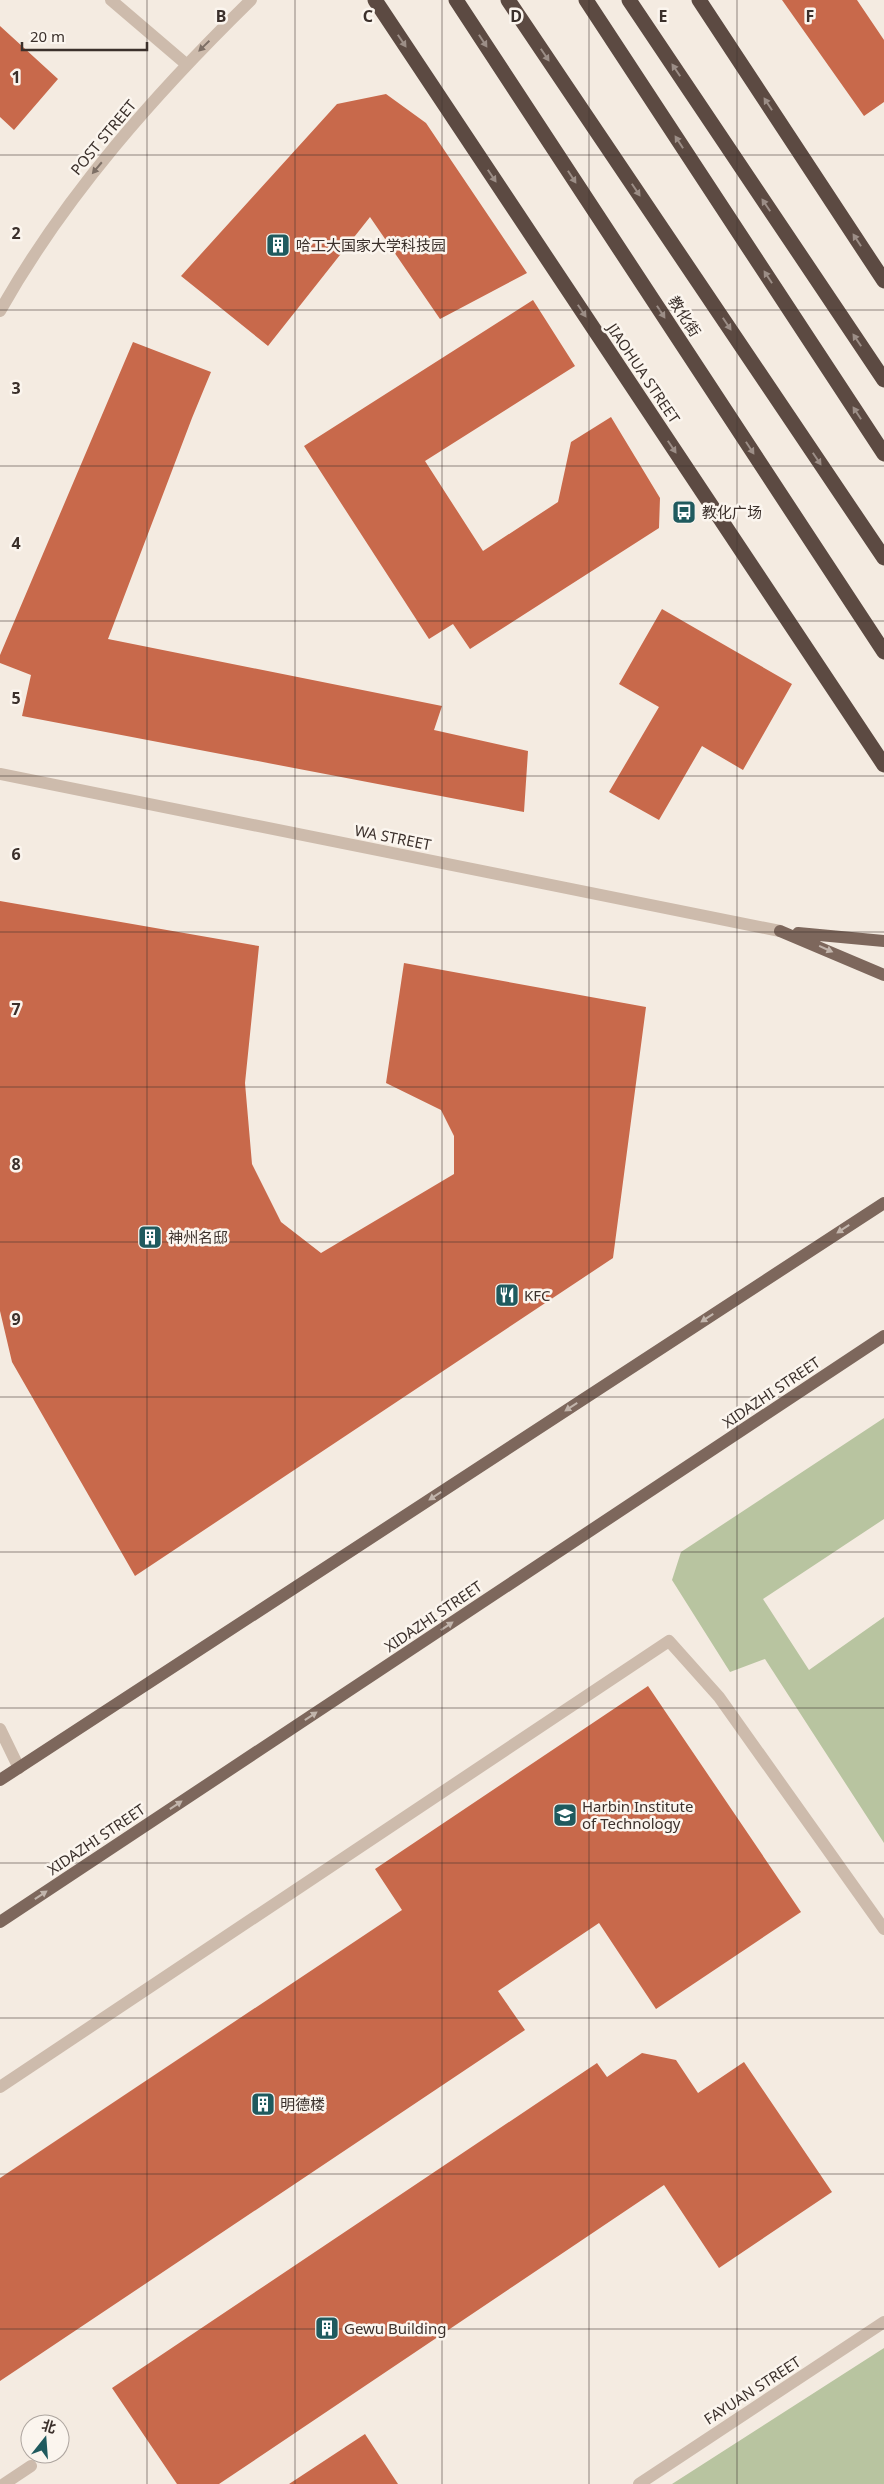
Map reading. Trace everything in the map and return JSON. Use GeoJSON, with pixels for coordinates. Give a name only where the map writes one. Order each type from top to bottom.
{"type":"FeatureCollection","features":[{"type":"Feature","properties":{"kind":"highway","name":"JIAOHUA STREET"},"geometry":{"type":"LineString","coordinates":[[376,0],[884,765]]}},
{"type":"Feature","properties":{"kind":"highway","name":"教化街"},"geometry":{"type":"LineString","coordinates":[[456,0],[884,652]]}},
{"type":"Feature","properties":{"kind":"highway"},"geometry":{"type":"LineString","coordinates":[[508,0],[884,558]]}},
{"type":"Feature","properties":{"kind":"highway"},"geometry":{"type":"LineString","coordinates":[[586,0],[884,454]]}},
{"type":"Feature","properties":{"kind":"highway"},"geometry":{"type":"LineString","coordinates":[[629,0],[884,380]]}},
{"type":"Feature","properties":{"kind":"highway"},"geometry":{"type":"LineString","coordinates":[[699,0],[884,280]]}},
{"type":"Feature","properties":{"kind":"main road"},"geometry":{"type":"LineString","coordinates":[[780,931],[884,941]]}},
{"type":"Feature","properties":{"kind":"main road"},"geometry":{"type":"LineString","coordinates":[[780,931],[815,944],[884,975]]}},
{"type":"Feature","properties":{"kind":"main road"},"geometry":{"type":"LineString","coordinates":[[0,1780],[884,1203]]}},
{"type":"Feature","properties":{"kind":"main road","name":"XIDAZHI STREET"},"geometry":{"type":"LineString","coordinates":[[0,1922],[884,1336]]}},
{"type":"Feature","properties":{"kind":"street"},"geometry":{"type":"LineString","coordinates":[[111,0],[186,64]]}},
{"type":"Feature","properties":{"kind":"street","name":"POST STREET"},"geometry":{"type":"LineString","coordinates":[[0,311],[23,271],[81,188],[186,64],[251,0]]}},
{"type":"Feature","properties":{"kind":"street","name":"WA STREET"},"geometry":{"type":"LineString","coordinates":[[0,774],[780,931]]}},
{"type":"Feature","properties":{"kind":"street"},"geometry":{"type":"LineString","coordinates":[[0,2087],[669,1641],[719,1697],[884,1930]]}},
{"type":"Feature","properties":{"kind":"street"},"geometry":{"type":"LineString","coordinates":[[0,1729],[19,1768]]}},
{"type":"Feature","properties":{"kind":"street","name":"FAYUAN STREET"},"geometry":{"type":"LineString","coordinates":[[638,2484],[884,2322]]}},
{"type":"Feature","properties":{"kind":"street"},"geometry":{"type":"LineString","coordinates":[[4,2484],[30,2466]]}},
{"type":"Feature","properties":{"kind":"green space"},"geometry":{"type":"Polygon","coordinates":[[[884,1418],[884,1519],[763,1599],[809,1670],[884,1617],[884,1843],[765,1659],[730,1672],[672,1580],[681,1552],[884,1418]]]}},
{"type":"Feature","properties":{"kind":"green space"},"geometry":{"type":"Polygon","coordinates":[[[884,2348],[884,2484],[672,2484],[884,2348]]]}},
{"type":"Feature","properties":{"kind":"building"},"geometry":{"type":"Polygon","coordinates":[[[782,0],[857,0],[884,40],[884,102],[864,116],[782,0]]]}},
{"type":"Feature","properties":{"kind":"building"},"geometry":{"type":"Polygon","coordinates":[[[0,26],[58,79],[14,130],[0,117],[0,26]]]}},
{"type":"Feature","properties":{"kind":"building","name":"哈工大国家大学科技园"},"geometry":{"type":"Polygon","coordinates":[[[386,94],[426,123],[527,273],[440,319],[370,217],[268,346],[181,276],[337,104],[386,94]]]}},
{"type":"Feature","properties":{"kind":"building"},"geometry":{"type":"Polygon","coordinates":[[[533,300],[575,366],[425,461],[483,551],[558,502],[571,442],[611,417],[660,498],[659,528],[470,649],[453,624],[429,639],[304,446],[533,300]]]}},
{"type":"Feature","properties":{"kind":"building"},"geometry":{"type":"Polygon","coordinates":[[[133,342],[211,372],[108,639],[442,706],[434,730],[528,751],[524,812],[22,716],[31,675],[0,663],[0,655],[133,342]]]}},
{"type":"Feature","properties":{"kind":"building"},"geometry":{"type":"Polygon","coordinates":[[[662,609],[792,684],[743,770],[702,746],[659,820],[609,792],[659,707],[619,684],[662,609]]]}},
{"type":"Feature","properties":{"kind":"building","name":"神州名邸"},"geometry":{"type":"Polygon","coordinates":[[[0,901],[259,946],[245,1083],[252,1164],[281,1222],[321,1253],[454,1174],[454,1136],[441,1110],[386,1083],[404,963],[646,1007],[613,1258],[135,1576],[12,1362],[0,1311],[0,901]]]}},
{"type":"Feature","properties":{"kind":"building","name":"明德楼"},"geometry":{"type":"Polygon","coordinates":[[[648,1686],[801,1912],[656,2009],[599,1923],[498,1991],[525,2030],[0,2381],[0,2178],[402,1910],[375,1869],[648,1686]]]}},
{"type":"Feature","properties":{"kind":"building","name":"Gewu Building"},"geometry":{"type":"Polygon","coordinates":[[[642,2053],[676,2060],[698,2093],[744,2062],[832,2192],[719,2268],[664,2185],[219,2484],[177,2484],[112,2388],[597,2063],[607,2077],[642,2053]]]}},
{"type":"Feature","properties":{"kind":"building"},"geometry":{"type":"Polygon","coordinates":[[[365,2434],[398,2484],[289,2484],[365,2434]]]}},
{"type":"Feature","properties":{"kind":"place","name":"哈工大国家大学科技园"},"geometry":{"type":"Point","coordinates":[278,245]}},
{"type":"Feature","properties":{"kind":"place","name":"教化广场"},"geometry":{"type":"Point","coordinates":[684,512]}},
{"type":"Feature","properties":{"kind":"place","name":"神州名邸"},"geometry":{"type":"Point","coordinates":[150,1237]}},
{"type":"Feature","properties":{"kind":"place","name":"KFC"},"geometry":{"type":"Point","coordinates":[507,1295]}},
{"type":"Feature","properties":{"kind":"place","name":"Harbin Institute of Technology"},"geometry":{"type":"Point","coordinates":[565,1815]}},
{"type":"Feature","properties":{"kind":"place","name":"明德楼"},"geometry":{"type":"Point","coordinates":[263,2104]}},
{"type":"Feature","properties":{"kind":"place","name":"Gewu Building"},"geometry":{"type":"Point","coordinates":[327,2328]}}]}
